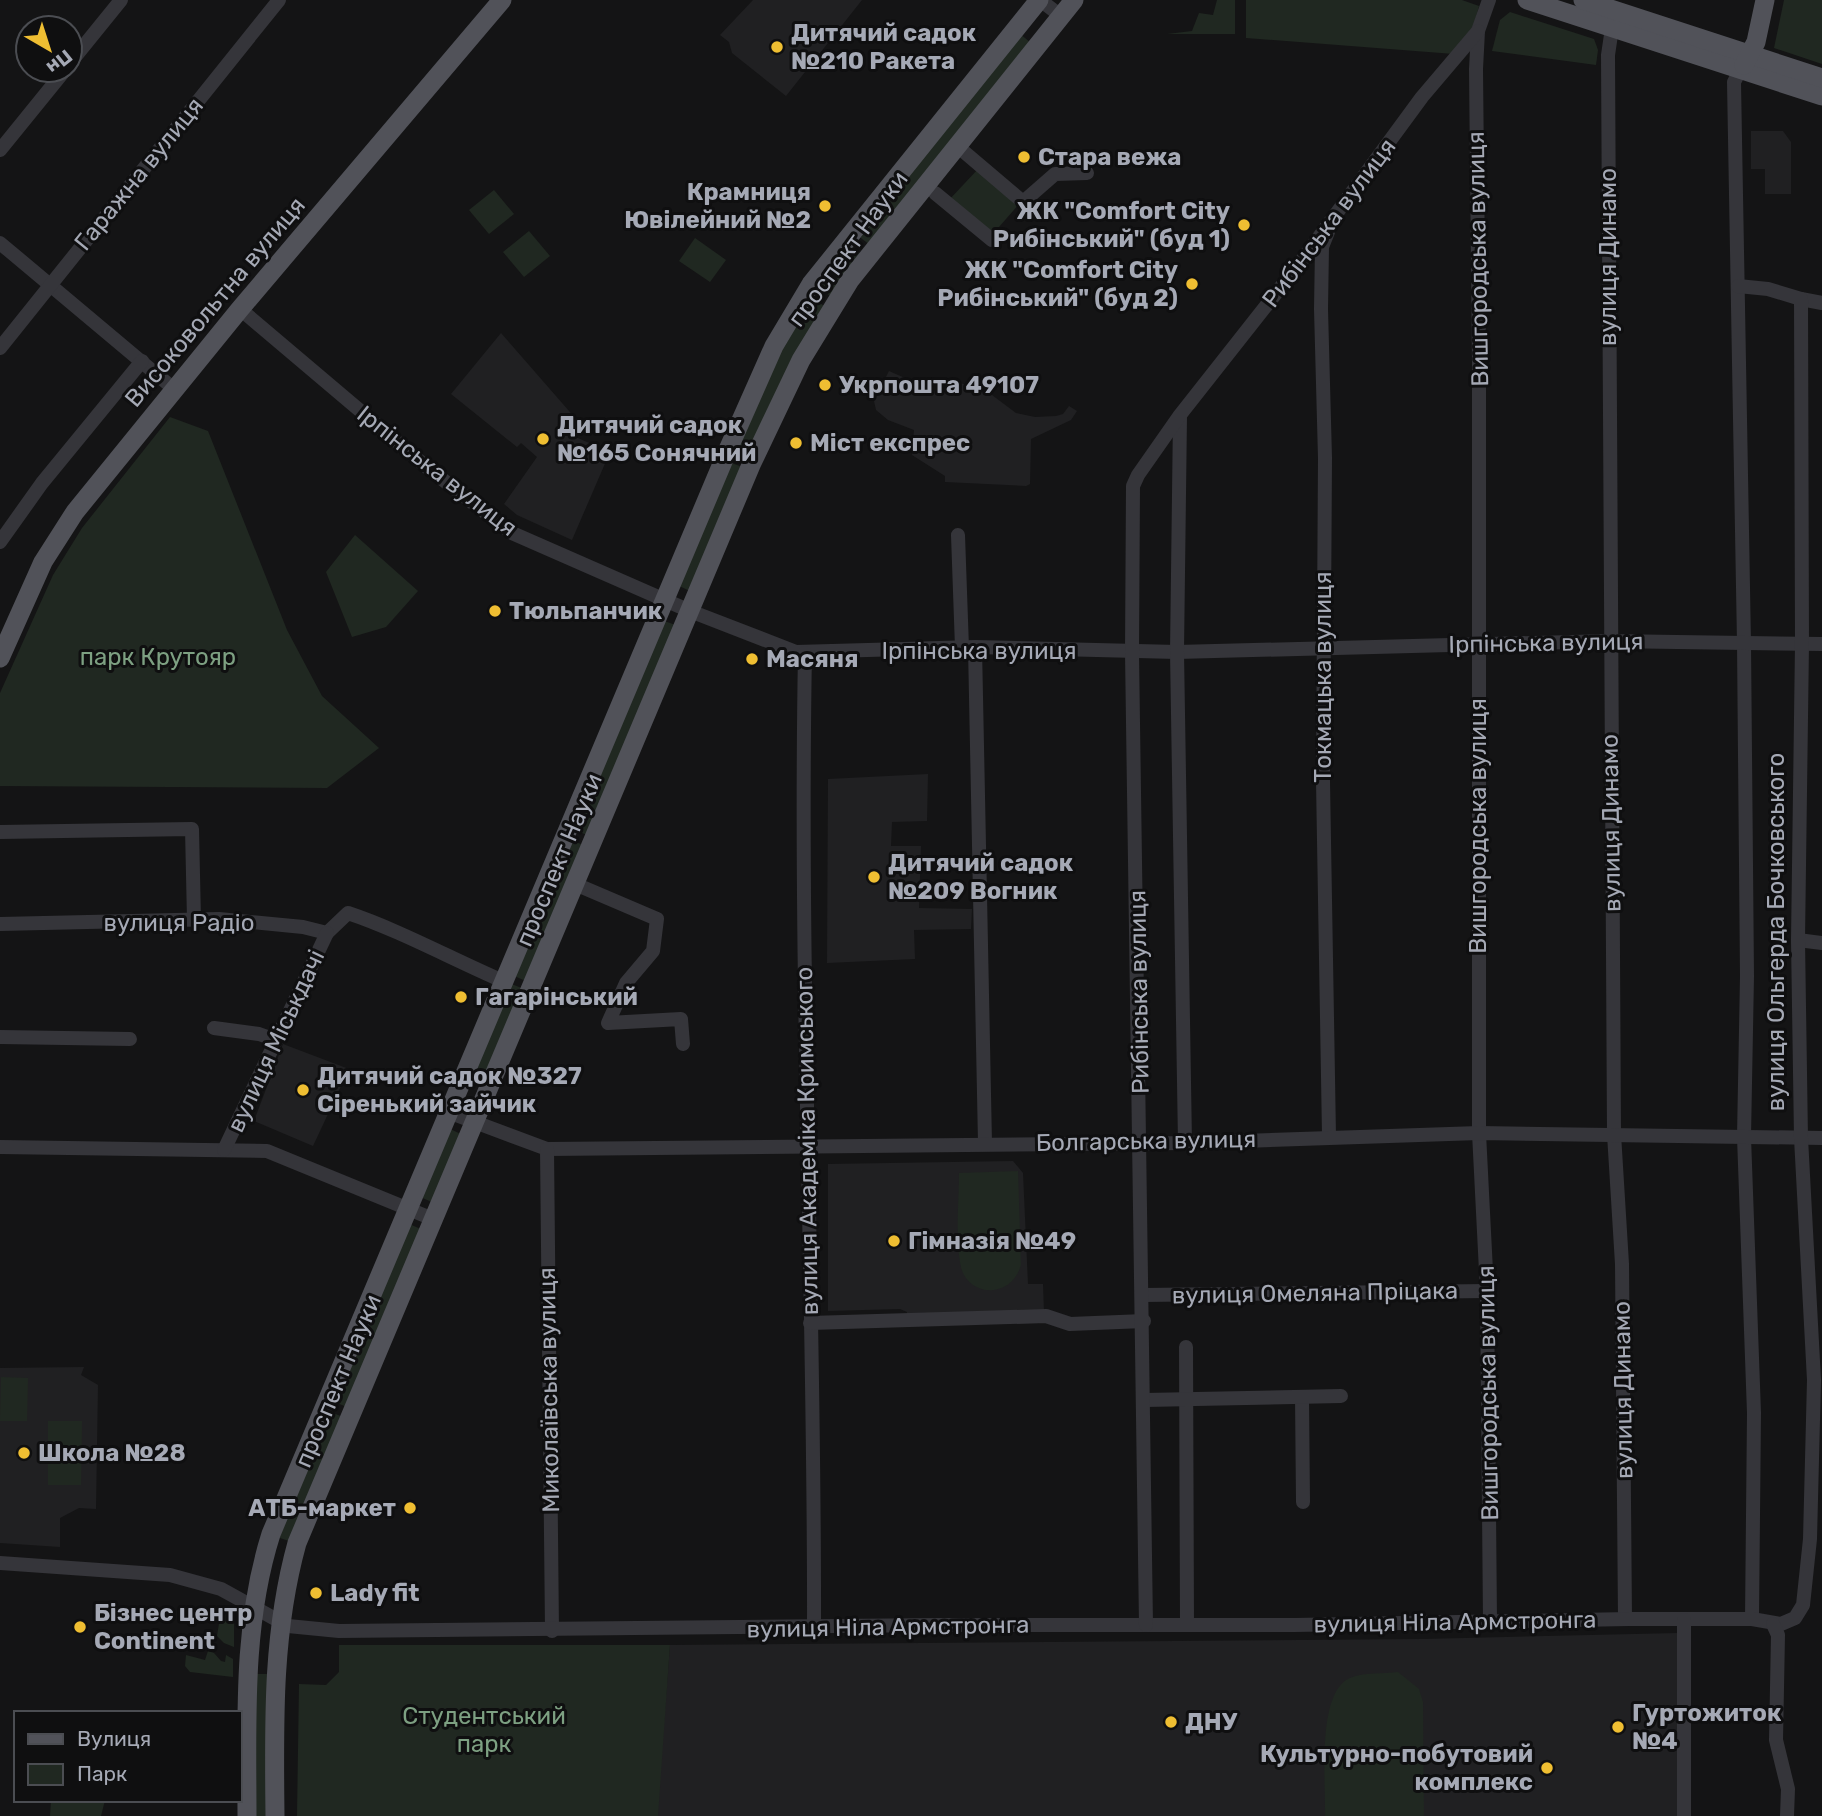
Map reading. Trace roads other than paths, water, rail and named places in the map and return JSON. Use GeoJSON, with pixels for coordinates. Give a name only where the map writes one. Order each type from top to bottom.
{"type":"FeatureCollection","features":[{"type":"Feature","properties":{"kind":"main road","name":"проспект Науки"},"geometry":{"type":"LineString","coordinates":[[247,1816],[248,1681],[253,1607],[271,1534],[406,1208],[774,346],[796,307],[839,247],[1040,0]]}},
{"type":"Feature","properties":{"kind":"main road","name":"проспект Науки"},"geometry":{"type":"LineString","coordinates":[[275,1816],[274,1711],[279,1623],[288,1577],[309,1511],[751,466],[814,335],[850,280],[1074,0]]}},
{"type":"Feature","properties":{"kind":"main road"},"geometry":{"type":"LineString","coordinates":[[1527,0],[1612,28],[1822,78]]}},
{"type":"Feature","properties":{"kind":"main road"},"geometry":{"type":"LineString","coordinates":[[1583,0],[1746,62],[1822,96]]}},
{"type":"Feature","properties":{"kind":"main road"},"geometry":{"type":"LineString","coordinates":[[1746,62],[1756,42],[1765,0]]}},
{"type":"Feature","properties":{"kind":"main road","name":"Високовольтна вулиця"},"geometry":{"type":"LineString","coordinates":[[0,658],[43,562],[64,527],[174,389],[496,2]]}},
{"type":"Feature","properties":{"kind":"street"},"geometry":{"type":"LineString","coordinates":[[84,46],[121,0]]}},
{"type":"Feature","properties":{"kind":"street","name":"Гаражна вулиця"},"geometry":{"type":"LineString","coordinates":[[0,348],[279,0]]}},
{"type":"Feature","properties":{"kind":"street"},"geometry":{"type":"LineString","coordinates":[[1040,0],[1061,16]]}},
{"type":"Feature","properties":{"kind":"street"},"geometry":{"type":"LineString","coordinates":[[1478,31],[1489,0]]}},
{"type":"Feature","properties":{"kind":"street","name":"вулиця Динамо"},"geometry":{"type":"LineString","coordinates":[[1612,28],[1608,55],[1609,641],[1614,1134],[1622,1264],[1625,1619]]}},
{"type":"Feature","properties":{"kind":"street","name":"Рибінська вулиця"},"geometry":{"type":"LineString","coordinates":[[1146,1625],[1142,1142],[1132,653],[1133,486],[1181,415],[1332,220],[1422,97],[1478,31]]}},
{"type":"Feature","properties":{"kind":"street","name":"Вишгородська вулиця"},"geometry":{"type":"LineString","coordinates":[[1478,31],[1479,1133],[1487,1291],[1490,1621]]}},
{"type":"Feature","properties":{"kind":"street","name":"вулиця Ольгерда Бочковського"},"geometry":{"type":"LineString","coordinates":[[1746,62],[1734,82],[1744,643],[1747,976],[1744,1137],[1754,1413],[1752,1619]]}},
{"type":"Feature","properties":{"kind":"street"},"geometry":{"type":"LineString","coordinates":[[0,150],[54,84]]}},
{"type":"Feature","properties":{"kind":"street"},"geometry":{"type":"LineString","coordinates":[[956,145],[1023,202],[1055,174],[1087,173]]}},
{"type":"Feature","properties":{"kind":"street"},"geometry":{"type":"LineString","coordinates":[[935,193],[992,240]]}},
{"type":"Feature","properties":{"kind":"street","name":"Токмацька вулиця"},"geometry":{"type":"LineString","coordinates":[[1329,1136],[1323,646],[1322,247],[1332,220]]}},
{"type":"Feature","properties":{"kind":"street"},"geometry":{"type":"LineString","coordinates":[[0,243],[174,389]]}},
{"type":"Feature","properties":{"kind":"street"},"geometry":{"type":"LineString","coordinates":[[1738,286],[1768,289],[1822,303]]}},
{"type":"Feature","properties":{"kind":"street","name":"вулиця Ольгерда Бочковського"},"geometry":{"type":"LineString","coordinates":[[1781,1623],[1802,1605],[1813,1471],[1814,1380],[1801,1138],[1798,940],[1802,644],[1801,299]]}},
{"type":"Feature","properties":{"kind":"street","name":"Ірпінська вулиця"},"geometry":{"type":"LineString","coordinates":[[240,309],[429,469],[512,533],[690,611],[805,653],[969,647],[1132,653],[1323,646],[1609,641],[1822,644]]}},
{"type":"Feature","properties":{"kind":"street","name":"Високовольтна вулиця"},"geometry":{"type":"LineString","coordinates":[[0,542],[42,484],[142,361]]}},
{"type":"Feature","properties":{"kind":"street","name":"Рибінська вулиця"},"geometry":{"type":"LineString","coordinates":[[1181,415],[1177,652],[1185,1143]]}},
{"type":"Feature","properties":{"kind":"street"},"geometry":{"type":"LineString","coordinates":[[958,535],[969,647],[985,1143]]}},
{"type":"Feature","properties":{"kind":"street","name":"вулиця Академіка Кримського"},"geometry":{"type":"LineString","coordinates":[[805,653],[802,838],[814,1628]]}},
{"type":"Feature","properties":{"kind":"street"},"geometry":{"type":"LineString","coordinates":[[0,832],[192,829],[194,920]]}},
{"type":"Feature","properties":{"kind":"street"},"geometry":{"type":"LineString","coordinates":[[575,884],[657,919],[653,951],[626,983],[608,1023],[681,1019],[683,1044]]}},
{"type":"Feature","properties":{"kind":"street"},"geometry":{"type":"LineString","coordinates":[[327,933],[348,913],[377,922],[412,941],[503,981]]}},
{"type":"Feature","properties":{"kind":"street","name":"вулиця Радіо"},"geometry":{"type":"LineString","coordinates":[[0,924],[243,920],[327,933]]}},
{"type":"Feature","properties":{"kind":"street","name":"вулиця Міськдачі"},"geometry":{"type":"LineString","coordinates":[[225,1150],[327,933]]}},
{"type":"Feature","properties":{"kind":"street"},"geometry":{"type":"LineString","coordinates":[[1798,940],[1822,943]]}},
{"type":"Feature","properties":{"kind":"street"},"geometry":{"type":"LineString","coordinates":[[214,1028],[259,1034],[276,1041]]}},
{"type":"Feature","properties":{"kind":"street"},"geometry":{"type":"LineString","coordinates":[[0,1037],[130,1039]]}},
{"type":"Feature","properties":{"kind":"street","name":"Болгарська вулиця"},"geometry":{"type":"LineString","coordinates":[[447,1112],[547,1149],[1185,1143],[1329,1136],[1479,1133],[1822,1138]]}},
{"type":"Feature","properties":{"kind":"street"},"geometry":{"type":"LineString","coordinates":[[0,1147],[267,1151],[433,1219]]}},
{"type":"Feature","properties":{"kind":"street","name":"Миколаївська вулиця"},"geometry":{"type":"LineString","coordinates":[[547,1149],[552,1631]]}},
{"type":"Feature","properties":{"kind":"street","name":"вулиця Омеляна Пріцака"},"geometry":{"type":"LineString","coordinates":[[1143,1295],[1487,1291]]}},
{"type":"Feature","properties":{"kind":"street","name":"вулиця Омеляна Пріцака"},"geometry":{"type":"LineString","coordinates":[[810,1323],[1046,1316],[1070,1324],[1144,1321]]}},
{"type":"Feature","properties":{"kind":"street"},"geometry":{"type":"LineString","coordinates":[[1186,1347],[1187,1624]]}},
{"type":"Feature","properties":{"kind":"street"},"geometry":{"type":"LineString","coordinates":[[1145,1401],[1341,1396]]}},
{"type":"Feature","properties":{"kind":"street"},"geometry":{"type":"LineString","coordinates":[[1302,1397],[1303,1502]]}},
{"type":"Feature","properties":{"kind":"street","name":"вулиця Ніла Армстронга"},"geometry":{"type":"LineString","coordinates":[[0,1563],[170,1574],[221,1589],[279,1623],[339,1632],[1625,1619],[1752,1619],[1781,1623]]}},
{"type":"Feature","properties":{"kind":"street"},"geometry":{"type":"LineString","coordinates":[[1684,1620],[1684,1816]]}},
{"type":"Feature","properties":{"kind":"street"},"geometry":{"type":"LineString","coordinates":[[1781,1623],[1778,1636],[1776,1740],[1788,1789],[1787,1816]]}},
{"type":"Feature","properties":{"kind":"place","name":"Дитячий садок №210 Ракета"},"geometry":{"type":"Point","coordinates":[777,47]}},
{"type":"Feature","properties":{"kind":"place","name":"Стара вежа"},"geometry":{"type":"Point","coordinates":[1024,157]}},
{"type":"Feature","properties":{"kind":"place","name":"Крамниця Ювілейний №2"},"geometry":{"type":"Point","coordinates":[825,206]}},
{"type":"Feature","properties":{"kind":"place","name":"ЖК \"Comfort City Рибінський\" (буд 1)"},"geometry":{"type":"Point","coordinates":[1244,225]}},
{"type":"Feature","properties":{"kind":"place","name":"ЖК \"Comfort City Рибінський\" (буд 2)"},"geometry":{"type":"Point","coordinates":[1192,284]}},
{"type":"Feature","properties":{"kind":"place","name":"Укрпошта 49107"},"geometry":{"type":"Point","coordinates":[825,385]}},
{"type":"Feature","properties":{"kind":"place","name":"Дитячий садок №165 Сонячний"},"geometry":{"type":"Point","coordinates":[543,439]}},
{"type":"Feature","properties":{"kind":"place","name":"Міст експрес"},"geometry":{"type":"Point","coordinates":[796,443]}},
{"type":"Feature","properties":{"kind":"place","name":"Тюльпанчик"},"geometry":{"type":"Point","coordinates":[495,611]}},
{"type":"Feature","properties":{"kind":"place","name":"Масяня"},"geometry":{"type":"Point","coordinates":[752,659]}},
{"type":"Feature","properties":{"kind":"place","name":"Дитячий садок №209 Вогник"},"geometry":{"type":"Point","coordinates":[874,877]}},
{"type":"Feature","properties":{"kind":"place","name":"Гагарінський"},"geometry":{"type":"Point","coordinates":[461,997]}},
{"type":"Feature","properties":{"kind":"place","name":"Дитячий садок №327 Сіренький зайчик"},"geometry":{"type":"Point","coordinates":[303,1090]}},
{"type":"Feature","properties":{"kind":"place","name":"Гімназія №49"},"geometry":{"type":"Point","coordinates":[894,1241]}},
{"type":"Feature","properties":{"kind":"place","name":"Школа №28"},"geometry":{"type":"Point","coordinates":[24,1453]}},
{"type":"Feature","properties":{"kind":"place","name":"АТБ-маркет"},"geometry":{"type":"Point","coordinates":[410,1508]}},
{"type":"Feature","properties":{"kind":"place","name":"Lady fit"},"geometry":{"type":"Point","coordinates":[316,1593]}},
{"type":"Feature","properties":{"kind":"place","name":"Бізнес центр Continent"},"geometry":{"type":"Point","coordinates":[80,1627]}},
{"type":"Feature","properties":{"kind":"place","name":"ДНУ"},"geometry":{"type":"Point","coordinates":[1171,1722]}},
{"type":"Feature","properties":{"kind":"place","name":"Гуртожиток №4"},"geometry":{"type":"Point","coordinates":[1618,1727]}},
{"type":"Feature","properties":{"kind":"place","name":"Культурно-побутовий комплекс"},"geometry":{"type":"Point","coordinates":[1547,1768]}},
{"type":"Feature","properties":{"kind":"park label","name":"парк Крутояр"},"geometry":{"type":"Point","coordinates":[158,657]}},
{"type":"Feature","properties":{"kind":"park label","name":"Студентський парк"},"geometry":{"type":"Point","coordinates":[484,1730]}}]}
